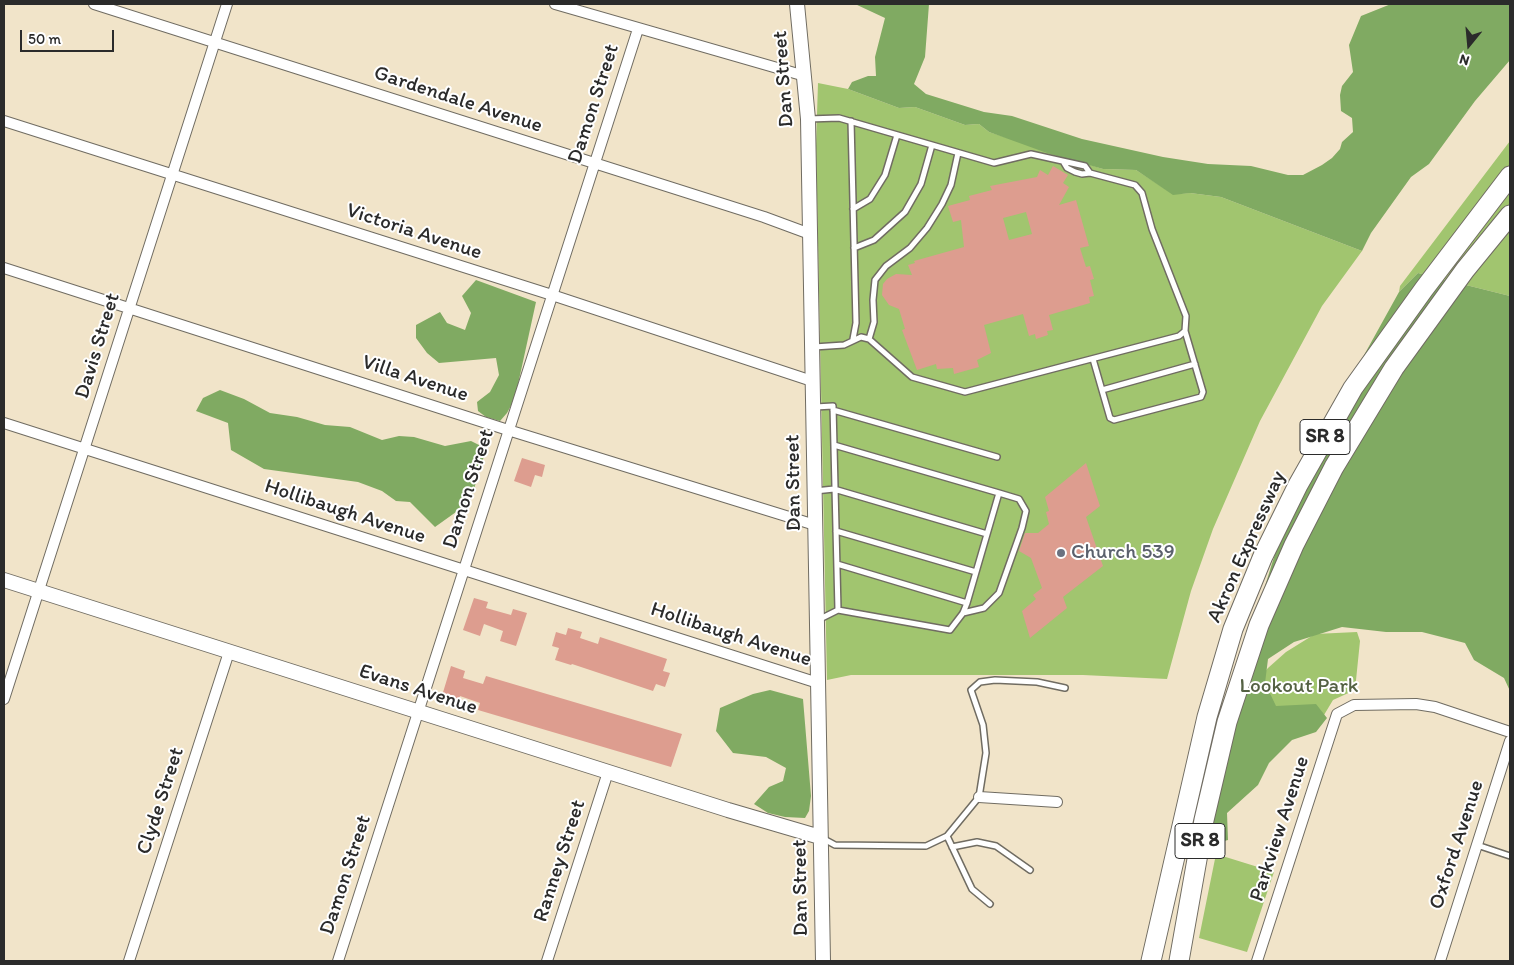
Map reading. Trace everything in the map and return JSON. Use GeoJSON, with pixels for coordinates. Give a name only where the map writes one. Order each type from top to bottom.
{"type":"FeatureCollection","features":[{"type":"Feature","properties":{"kind":"highway","name":"Akron Expressway"},"geometry":{"type":"LineString","coordinates":[[1151,961],[1206,717],[1233,629],[1263,556],[1298,485],[1353,388],[1424,289],[1506,182]]}},
{"type":"Feature","properties":{"kind":"highway","name":"Akron Expressway"},"geometry":{"type":"LineString","coordinates":[[1179,961],[1204,820],[1227,722],[1259,626],[1294,545],[1334,466],[1394,368],[1465,270],[1510,215]]}},
{"type":"Feature","properties":{"kind":"street","name":"Gardendale Avenue"},"geometry":{"type":"LineString","coordinates":[[94,4],[595,163],[810,234]]}},
{"type":"Feature","properties":{"kind":"street","name":"Davis Street"},"geometry":{"type":"LineString","coordinates":[[4,699],[226,4]]}},
{"type":"Feature","properties":{"kind":"street"},"geometry":{"type":"LineString","coordinates":[[555,4],[805,76]]}},
{"type":"Feature","properties":{"kind":"street","name":"Dan Street"},"geometry":{"type":"LineString","coordinates":[[798,4],[808,119],[823,961]]}},
{"type":"Feature","properties":{"kind":"street","name":"Damon Street"},"geometry":{"type":"LineString","coordinates":[[338,961],[638,29]]}},
{"type":"Feature","properties":{"kind":"street","name":"Victoria Avenue"},"geometry":{"type":"LineString","coordinates":[[4,121],[172,177],[552,295],[812,381]]}},
{"type":"Feature","properties":{"kind":"street","name":"Villa Avenue"},"geometry":{"type":"LineString","coordinates":[[4,268],[508,430],[815,525]]}},
{"type":"Feature","properties":{"kind":"street","name":"Hollibaugh Avenue"},"geometry":{"type":"LineString","coordinates":[[4,423],[818,683]]}},
{"type":"Feature","properties":{"kind":"street","name":"Evans Avenue"},"geometry":{"type":"LineString","coordinates":[[4,580],[608,772],[820,836]]}},
{"type":"Feature","properties":{"kind":"street","name":"Clyde Street"},"geometry":{"type":"LineString","coordinates":[[129,961],[229,652]]}},
{"type":"Feature","properties":{"kind":"street","name":"Parkview Avenue"},"geometry":{"type":"LineString","coordinates":[[1257,961],[1337,714],[1354,705],[1416,704],[1435,707],[1510,732]]}},
{"type":"Feature","properties":{"kind":"street","name":"Oxford Avenue"},"geometry":{"type":"LineString","coordinates":[[1440,961],[1510,741]]}},
{"type":"Feature","properties":{"kind":"street","name":"Ranney Street"},"geometry":{"type":"LineString","coordinates":[[547,961],[608,772]]}},
{"type":"Feature","properties":{"kind":"street"},"geometry":{"type":"LineString","coordinates":[[979,797],[1057,802]]}},
{"type":"Feature","properties":{"kind":"lane"},"geometry":{"type":"LineString","coordinates":[[808,119],[828,117],[851,121],[994,163],[1031,154],[1064,163],[1085,166],[1090,173]]}},
{"type":"Feature","properties":{"kind":"lane"},"geometry":{"type":"LineString","coordinates":[[851,121],[856,323],[853,339]]}},
{"type":"Feature","properties":{"kind":"lane"},"geometry":{"type":"LineString","coordinates":[[853,208],[870,199],[880,183],[897,135]]}},
{"type":"Feature","properties":{"kind":"lane"},"geometry":{"type":"LineString","coordinates":[[854,248],[874,240],[905,212],[921,184],[932,146]]}},
{"type":"Feature","properties":{"kind":"lane"},"geometry":{"type":"LineString","coordinates":[[868,339],[874,322],[873,300],[876,280],[886,266],[910,248],[927,228],[942,204],[950,185],[958,153]]}},
{"type":"Feature","properties":{"kind":"lane"},"geometry":{"type":"LineString","coordinates":[[1064,163],[1067,168],[1075,172],[1082,174],[1090,173],[1135,185],[1142,193],[1152,229],[1186,316],[1185,331],[1203,392],[1201,397],[1114,420],[1110,418],[1093,359]]}},
{"type":"Feature","properties":{"kind":"lane"},"geometry":{"type":"LineString","coordinates":[[812,347],[834,346],[844,344],[853,339],[868,339],[912,377],[965,392],[1179,336],[1185,331]]}},
{"type":"Feature","properties":{"kind":"lane"},"geometry":{"type":"LineString","coordinates":[[1102,390],[1195,364]]}},
{"type":"Feature","properties":{"kind":"lane"},"geometry":{"type":"LineString","coordinates":[[813,407],[833,406],[838,610]]}},
{"type":"Feature","properties":{"kind":"lane"},"geometry":{"type":"LineString","coordinates":[[833,410],[997,457]]}},
{"type":"Feature","properties":{"kind":"lane"},"geometry":{"type":"LineString","coordinates":[[834,445],[1019,499],[1026,511],[1022,528],[999,593],[984,608],[963,613]]}},
{"type":"Feature","properties":{"kind":"lane"},"geometry":{"type":"LineString","coordinates":[[815,491],[834,489],[987,534]]}},
{"type":"Feature","properties":{"kind":"lane"},"geometry":{"type":"LineString","coordinates":[[817,620],[838,610],[950,630],[963,613],[967,603],[999,493]]}},
{"type":"Feature","properties":{"kind":"lane"},"geometry":{"type":"LineString","coordinates":[[836,531],[976,572]]}},
{"type":"Feature","properties":{"kind":"lane"},"geometry":{"type":"LineString","coordinates":[[837,564],[967,603]]}},
{"type":"Feature","properties":{"kind":"lane"},"geometry":{"type":"LineString","coordinates":[[820,836],[835,845],[926,846],[947,836],[979,797],[986,753],[983,725],[971,690],[980,682],[995,680],[1037,682],[1065,688]]}},
{"type":"Feature","properties":{"kind":"lane"},"geometry":{"type":"LineString","coordinates":[[947,836],[972,889],[990,904]]}},
{"type":"Feature","properties":{"kind":"lane"},"geometry":{"type":"LineString","coordinates":[[952,847],[977,842],[996,846],[1030,870]]}},
{"type":"Feature","properties":{"kind":"lane"},"geometry":{"type":"LineString","coordinates":[[1477,846],[1510,856]]}},
{"type":"Feature","properties":{"kind":"green space"},"geometry":{"type":"Polygon","coordinates":[[[855,4],[929,4],[925,57],[914,84],[926,94],[984,112],[1012,116],[1082,139],[1163,157],[1208,164],[1251,166],[1288,175],[1303,175],[1322,165],[1332,158],[1340,149],[1342,142],[1353,132],[1352,118],[1341,111],[1340,95],[1342,86],[1353,72],[1349,45],[1361,16],[1391,4],[1510,4],[1510,60],[1475,101],[1429,164],[1411,177],[1371,233],[1362,251],[1221,197],[1190,193],[1173,195],[1136,170],[1103,169],[1047,153],[989,132],[979,124],[965,125],[915,107],[899,108],[848,89],[852,82],[868,76],[876,76],[875,57],[885,18],[855,4]]]}},
{"type":"Feature","properties":{"kind":"green space"},"geometry":{"type":"Polygon","coordinates":[[[818,83],[848,89],[899,108],[915,107],[965,125],[979,124],[989,132],[1103,169],[1136,170],[1173,194],[1190,193],[1221,197],[1362,251],[1322,306],[1260,421],[1213,529],[1191,591],[1167,679],[1083,675],[851,675],[827,680],[816,146],[818,83]]]}},
{"type":"Feature","properties":{"kind":"green space"},"geometry":{"type":"Polygon","coordinates":[[[1510,141],[1510,296],[1418,273],[1399,292],[1400,286],[1510,141]]]}},
{"type":"Feature","properties":{"kind":"green space"},"geometry":{"type":"Polygon","coordinates":[[[1418,273],[1510,296],[1510,691],[1504,678],[1474,660],[1465,643],[1422,632],[1386,632],[1342,627],[1294,642],[1268,659],[1265,683],[1276,706],[1316,704],[1327,718],[1316,732],[1292,740],[1269,763],[1258,785],[1227,813],[1228,840],[1213,844],[1209,825],[1252,628],[1279,541],[1358,366],[1399,292],[1418,273]]]}},
{"type":"Feature","properties":{"kind":"green space"},"geometry":{"type":"Polygon","coordinates":[[[476,280],[536,302],[515,398],[500,421],[486,417],[478,411],[477,402],[490,392],[499,375],[496,358],[439,363],[427,353],[416,338],[416,325],[440,312],[447,323],[465,330],[471,313],[462,296],[476,280]]]}},
{"type":"Feature","properties":{"kind":"green space"},"geometry":{"type":"Polygon","coordinates":[[[220,390],[244,399],[270,413],[297,417],[325,425],[350,427],[382,440],[399,436],[414,437],[445,446],[471,441],[479,445],[484,456],[470,502],[435,527],[410,502],[396,501],[382,491],[358,482],[264,469],[231,450],[228,423],[196,411],[203,398],[220,390]]]}},
{"type":"Feature","properties":{"kind":"green space","name":"Lookout Park"},"geometry":{"type":"Polygon","coordinates":[[[1357,632],[1360,641],[1355,690],[1333,700],[1318,725],[1250,699],[1256,682],[1286,652],[1315,634],[1357,632]]]}},
{"type":"Feature","properties":{"kind":"green space"},"geometry":{"type":"Polygon","coordinates":[[[770,690],[803,699],[811,796],[809,811],[805,818],[785,817],[768,813],[754,804],[769,787],[783,781],[786,768],[766,757],[733,753],[716,731],[720,708],[753,694],[770,690]]]}},
{"type":"Feature","properties":{"kind":"green space"},"geometry":{"type":"Polygon","coordinates":[[[1216,854],[1274,872],[1247,952],[1199,938],[1216,854]]]}},
{"type":"Feature","properties":{"kind":"building"},"geometry":{"type":"Polygon","coordinates":[[[1053,166],[1068,175],[1063,183],[1069,187],[1059,205],[1076,200],[1089,246],[1080,248],[1086,267],[1090,266],[1094,279],[1090,280],[1094,296],[1089,297],[1090,303],[1049,315],[1053,330],[1047,331],[1048,335],[1036,339],[1035,334],[1029,336],[1023,314],[984,325],[991,353],[977,360],[979,367],[954,374],[953,368],[937,369],[936,364],[917,370],[902,330],[905,329],[899,309],[889,305],[882,295],[883,284],[887,279],[896,274],[912,275],[908,265],[915,263],[914,261],[964,247],[961,220],[953,222],[948,206],[970,200],[969,196],[992,190],[990,186],[1037,177],[1040,170],[1048,175],[1053,166]],[[1026,212],[1003,218],[1009,240],[1032,234],[1026,212]]]}},
{"type":"Feature","properties":{"kind":"building"},"geometry":{"type":"Polygon","coordinates":[[[522,458],[545,465],[542,477],[535,475],[531,487],[514,481],[522,458]]]}},
{"type":"Feature","properties":{"kind":"building","name":"Church 539"},"geometry":{"type":"Polygon","coordinates":[[[1086,463],[1100,506],[1086,517],[1103,566],[1063,597],[1067,608],[1030,638],[1022,611],[1036,599],[1033,595],[1042,588],[1031,558],[1019,551],[1025,533],[1038,533],[1049,524],[1046,512],[1049,511],[1045,497],[1086,463]]]}},
{"type":"Feature","properties":{"kind":"building"},"geometry":{"type":"Polygon","coordinates":[[[474,598],[488,602],[486,608],[511,615],[513,609],[527,613],[516,646],[500,641],[503,631],[484,624],[480,636],[463,630],[474,598]]]}},
{"type":"Feature","properties":{"kind":"building"},"geometry":{"type":"Polygon","coordinates":[[[568,628],[582,632],[580,638],[598,644],[600,637],[667,659],[663,671],[670,673],[665,687],[656,684],[653,691],[555,660],[559,648],[552,646],[556,632],[566,635],[568,628]]]}},
{"type":"Feature","properties":{"kind":"building"},"geometry":{"type":"Polygon","coordinates":[[[451,666],[465,671],[463,678],[483,684],[486,676],[682,734],[671,767],[478,710],[480,703],[460,696],[457,704],[441,699],[451,666]]]}},
{"type":"Feature","properties":{"kind":"place","name":"Church 539"},"geometry":{"type":"Point","coordinates":[1061,553]}}]}
